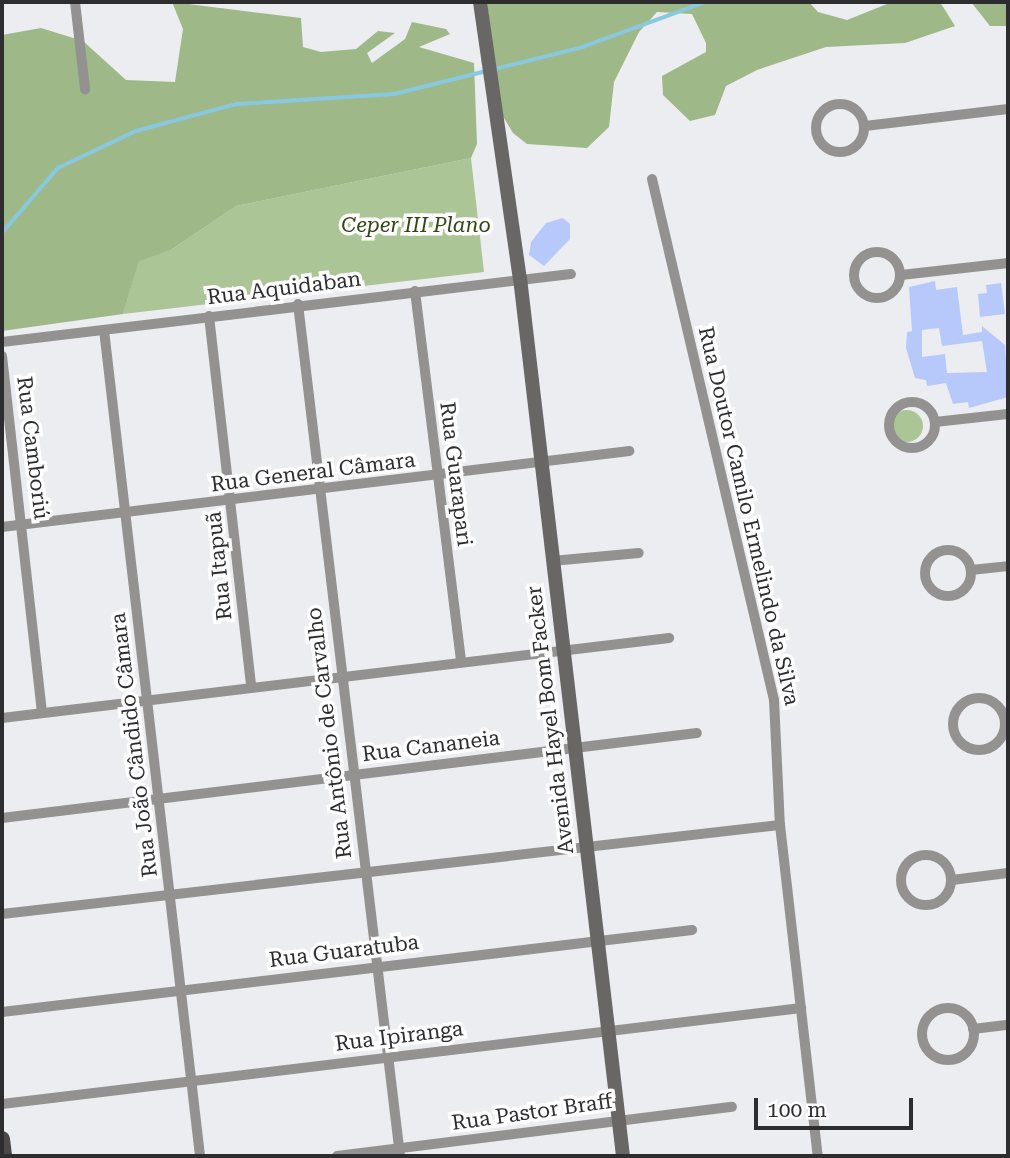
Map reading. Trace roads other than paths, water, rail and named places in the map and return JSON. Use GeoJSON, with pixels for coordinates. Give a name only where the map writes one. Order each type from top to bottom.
{"type":"FeatureCollection","features":[{"type":"Feature","properties":{"kind":"main road"},"geometry":{"type":"LineString","coordinates":[[2,1139],[4,1156]]}},
{"type":"Feature","properties":{"kind":"street"},"geometry":{"type":"LineString","coordinates":[[75,2],[85,89]]}},
{"type":"Feature","properties":{"kind":"street","name":"Avenida Hayel Bom Facker"},"geometry":{"type":"LineString","coordinates":[[480,2],[520,278],[564,649],[573,749],[599,942],[623,1156]]}},
{"type":"Feature","properties":{"kind":"street"},"geometry":{"type":"LineString","coordinates":[[837,104],[858,112],[865,126],[861,142],[848,151],[831,151],[816,132],[818,117],[837,104]]}},
{"type":"Feature","properties":{"kind":"street"},"geometry":{"type":"LineString","coordinates":[[865,126],[1008,109]]}},
{"type":"Feature","properties":{"kind":"street","name":"Rua Doutor Camilo Ermelindo da Silva"},"geometry":{"type":"LineString","coordinates":[[652,179],[774,701],[780,825],[818,1156]]}},
{"type":"Feature","properties":{"kind":"street"},"geometry":{"type":"LineString","coordinates":[[874,252],[896,260],[901,275],[891,295],[877,299],[862,294],[854,274],[860,259],[874,252]]}},
{"type":"Feature","properties":{"kind":"street"},"geometry":{"type":"LineString","coordinates":[[901,275],[1008,262]]}},
{"type":"Feature","properties":{"kind":"street","name":"Rua Aquidaban"},"geometry":{"type":"LineString","coordinates":[[2,342],[298,304],[571,274]]}},
{"type":"Feature","properties":{"kind":"street","name":"Rua Guarapari"},"geometry":{"type":"LineString","coordinates":[[415,291],[461,662]]}},
{"type":"Feature","properties":{"kind":"street","name":"Rua Antônio de Carvalho"},"geometry":{"type":"LineString","coordinates":[[298,304],[340,676],[400,1153]]}},
{"type":"Feature","properties":{"kind":"street","name":"Rua Itapuã"},"geometry":{"type":"LineString","coordinates":[[209,316],[251,687]]}},
{"type":"Feature","properties":{"kind":"street","name":"Rua João Cândido Câmara"},"geometry":{"type":"LineString","coordinates":[[104,330],[128,513],[158,800],[183,990],[200,1156]]}},
{"type":"Feature","properties":{"kind":"street","name":"Rua Camboriú"},"geometry":{"type":"LineString","coordinates":[[2,356],[42,713]]}},
{"type":"Feature","properties":{"kind":"street"},"geometry":{"type":"LineString","coordinates":[[908,402],[929,409],[935,422],[932,438],[920,447],[904,447],[888,430],[890,415],[908,402]]}},
{"type":"Feature","properties":{"kind":"street"},"geometry":{"type":"LineString","coordinates":[[935,422],[1008,414]]}},
{"type":"Feature","properties":{"kind":"street","name":"Rua General Câmara"},"geometry":{"type":"LineString","coordinates":[[2,527],[232,502],[629,451]]}},
{"type":"Feature","properties":{"kind":"street"},"geometry":{"type":"LineString","coordinates":[[950,550],[964,556],[971,570],[968,585],[950,596],[930,588],[925,574],[929,559],[950,550]]}},
{"type":"Feature","properties":{"kind":"street"},"geometry":{"type":"LineString","coordinates":[[552,561],[639,553]]}},
{"type":"Feature","properties":{"kind":"street"},"geometry":{"type":"LineString","coordinates":[[971,570],[1008,566]]}},
{"type":"Feature","properties":{"kind":"street"},"geometry":{"type":"LineString","coordinates":[[2,718],[669,638]]}},
{"type":"Feature","properties":{"kind":"street"},"geometry":{"type":"LineString","coordinates":[[982,698],[998,705],[1007,721],[996,744],[981,750],[958,740],[953,724],[965,702],[982,698]]}},
{"type":"Feature","properties":{"kind":"street","name":"Rua Cananeia"},"geometry":{"type":"LineString","coordinates":[[2,818],[697,733]]}},
{"type":"Feature","properties":{"kind":"street"},"geometry":{"type":"LineString","coordinates":[[2,914],[585,845],[780,825]]}},
{"type":"Feature","properties":{"kind":"street"},"geometry":{"type":"LineString","coordinates":[[925,854],[941,859],[952,880],[946,895],[923,905],[908,897],[901,882],[905,866],[925,854]]}},
{"type":"Feature","properties":{"kind":"street"},"geometry":{"type":"LineString","coordinates":[[952,880],[1008,873]]}},
{"type":"Feature","properties":{"kind":"street","name":"Rua Guaratuba"},"geometry":{"type":"LineString","coordinates":[[2,1012],[692,930]]}},
{"type":"Feature","properties":{"kind":"street","name":"Rua Ipiranga"},"geometry":{"type":"LineString","coordinates":[[2,1104],[801,1008]]}},
{"type":"Feature","properties":{"kind":"street"},"geometry":{"type":"LineString","coordinates":[[939,1010],[957,1010],[973,1029],[971,1045],[952,1060],[929,1052],[922,1037],[926,1021],[939,1010]]}},
{"type":"Feature","properties":{"kind":"street"},"geometry":{"type":"LineString","coordinates":[[973,1029],[1008,1025]]}},
{"type":"Feature","properties":{"kind":"street","name":"Rua Pastor Braff"},"geometry":{"type":"LineString","coordinates":[[337,1156],[400,1153],[618,1120],[732,1107]]}},
{"type":"Feature","properties":{"kind":"waterway"},"geometry":{"type":"LineString","coordinates":[[495,69],[583,47],[705,2]]}},
{"type":"Feature","properties":{"kind":"waterway"},"geometry":{"type":"LineString","coordinates":[[2,233],[58,168],[136,131],[237,104],[394,94],[487,71]]}},
{"type":"Feature","properties":{"kind":"park label","name":"Ceper III Plano"},"geometry":{"type":"Point","coordinates":[416,225]}}]}
